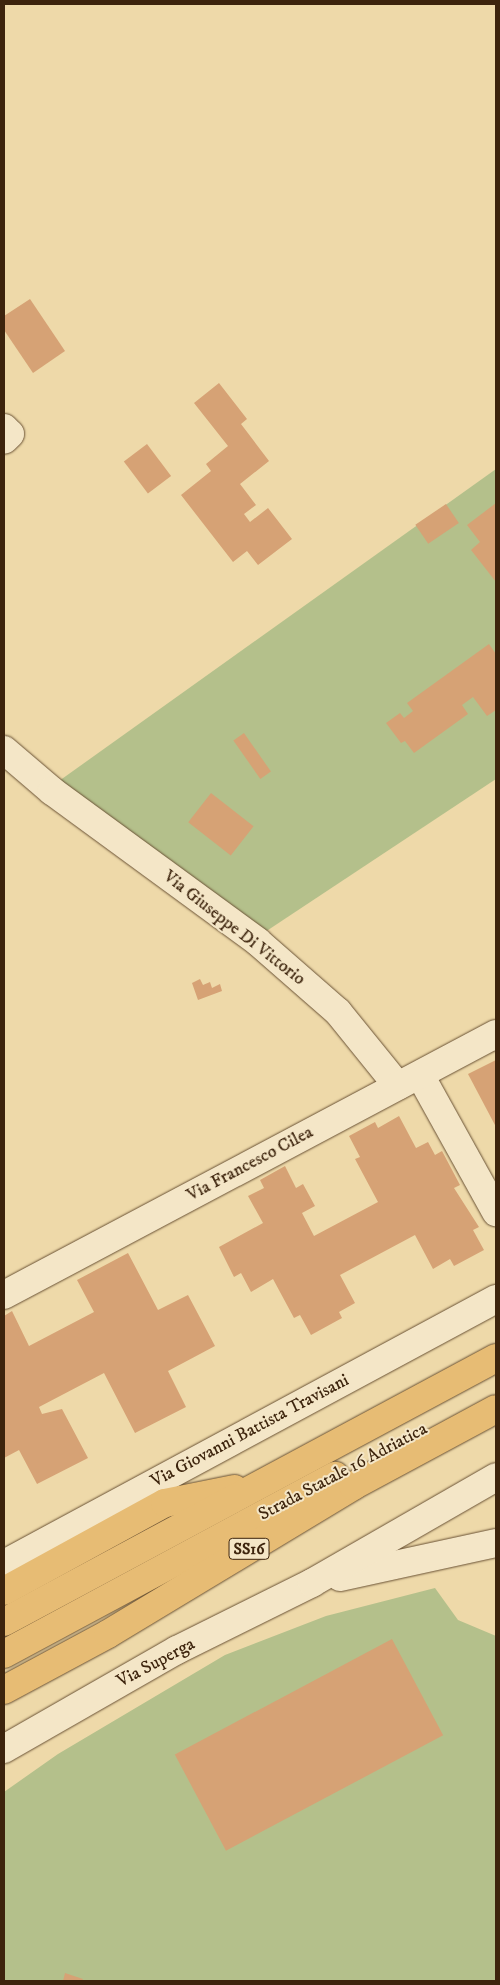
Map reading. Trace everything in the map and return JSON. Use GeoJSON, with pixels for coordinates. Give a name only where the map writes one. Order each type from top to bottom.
{"type":"FeatureCollection","features":[{"type":"Feature","properties":{"kind":"highway","name":"Strada Statale 16 Adriatica"},"geometry":{"type":"LineString","coordinates":[[4,1622],[496,1358]]}},
{"type":"Feature","properties":{"kind":"highway","name":"Strada Statale 16 Adriatica"},"geometry":{"type":"LineString","coordinates":[[4,1654],[496,1390]]}},
{"type":"Feature","properties":{"kind":"highway","name":"SS16"},"geometry":{"type":"LineString","coordinates":[[4,1690],[108,1634],[352,1486],[496,1409]]}},
{"type":"Feature","properties":{"kind":"highway"},"geometry":{"type":"LineString","coordinates":[[4,1592],[165,1503],[263,1484]]}},
{"type":"Feature","properties":{"kind":"street"},"geometry":{"type":"LineString","coordinates":[[4,428],[10,434],[4,440]]}},
{"type":"Feature","properties":{"kind":"street","name":"Via Giuseppe Di Vittorio"},"geometry":{"type":"LineString","coordinates":[[4,750],[52,791],[258,942],[338,1012],[409,1080],[496,1212]]}},
{"type":"Feature","properties":{"kind":"street","name":"Via Francesco Cilea"},"geometry":{"type":"LineString","coordinates":[[4,1295],[496,1034]]}},
{"type":"Feature","properties":{"kind":"street","name":"Via Giovanni Battista Travisani"},"geometry":{"type":"LineString","coordinates":[[4,1564],[496,1299]]}},
{"type":"Feature","properties":{"kind":"street","name":"Via Superga"},"geometry":{"type":"LineString","coordinates":[[4,1749],[176,1650],[312,1583],[496,1477]]}},
{"type":"Feature","properties":{"kind":"street","name":"Via Superga"},"geometry":{"type":"LineString","coordinates":[[312,1583],[496,1543]]}},
{"type":"Feature","properties":{"kind":"green space"},"geometry":{"type":"Polygon","coordinates":[[[496,469],[496,779],[262,934],[59,781],[496,469]]]}},
{"type":"Feature","properties":{"kind":"green space"},"geometry":{"type":"Polygon","coordinates":[[[435,1588],[458,1620],[496,1636],[496,1981],[4,1981],[4,1792],[58,1754],[225,1655],[326,1616],[435,1588]]]}},
{"type":"Feature","properties":{"kind":"building"},"geometry":{"type":"Polygon","coordinates":[[[30,299],[65,351],[33,373],[4,330],[4,316],[30,299]]]}},
{"type":"Feature","properties":{"kind":"building"},"geometry":{"type":"Polygon","coordinates":[[[219,383],[247,419],[241,424],[269,461],[240,484],[256,505],[244,514],[250,522],[268,508],[292,539],[258,565],[247,551],[233,562],[181,495],[211,471],[206,464],[228,446],[194,403],[219,383]]]}},
{"type":"Feature","properties":{"kind":"building"},"geometry":{"type":"Polygon","coordinates":[[[147,444],[171,476],[148,493],[124,461],[147,444]]]}},
{"type":"Feature","properties":{"kind":"building"},"geometry":{"type":"Polygon","coordinates":[[[496,503],[496,582],[471,550],[480,542],[467,525],[496,503]]]}},
{"type":"Feature","properties":{"kind":"building"},"geometry":{"type":"Polygon","coordinates":[[[446,504],[459,523],[428,544],[415,525],[446,504]]]}},
{"type":"Feature","properties":{"kind":"building"},"geometry":{"type":"Polygon","coordinates":[[[489,644],[496,654],[496,710],[487,716],[473,697],[462,705],[468,714],[414,753],[405,741],[401,743],[386,723],[400,713],[404,718],[413,711],[407,703],[489,644]]]}},
{"type":"Feature","properties":{"kind":"building"},"geometry":{"type":"Polygon","coordinates":[[[244,733],[271,772],[260,779],[233,740],[244,733]]]}},
{"type":"Feature","properties":{"kind":"building"},"geometry":{"type":"Polygon","coordinates":[[[211,793],[254,826],[231,855],[188,822],[211,793]]]}},
{"type":"Feature","properties":{"kind":"building"},"geometry":{"type":"Polygon","coordinates":[[[200,979],[203,985],[210,982],[212,988],[220,984],[222,991],[198,1000],[192,983],[200,979]]]}},
{"type":"Feature","properties":{"kind":"building"},"geometry":{"type":"Polygon","coordinates":[[[496,1060],[496,1127],[468,1074],[496,1060]]]}},
{"type":"Feature","properties":{"kind":"building"},"geometry":{"type":"Polygon","coordinates":[[[399,1116],[416,1148],[428,1142],[435,1155],[442,1151],[460,1185],[454,1188],[479,1227],[473,1230],[484,1250],[454,1266],[450,1259],[433,1269],[415,1235],[340,1275],[355,1303],[339,1312],[342,1318],[311,1335],[300,1315],[294,1318],[273,1279],[251,1292],[241,1273],[234,1277],[219,1247],[263,1223],[248,1196],[264,1188],[260,1180],[285,1166],[296,1188],[303,1184],[315,1206],[302,1213],[314,1236],[378,1202],[355,1159],[360,1157],[349,1136],[375,1122],[378,1128],[399,1116]]]}},
{"type":"Feature","properties":{"kind":"building"},"geometry":{"type":"Polygon","coordinates":[[[128,1253],[158,1310],[188,1295],[215,1346],[168,1371],[186,1407],[135,1433],[104,1373],[39,1407],[42,1414],[62,1409],[88,1458],[37,1484],[19,1450],[4,1458],[4,1316],[12,1311],[29,1346],[94,1312],[77,1280],[128,1253]]]}},
{"type":"Feature","properties":{"kind":"building"},"geometry":{"type":"Polygon","coordinates":[[[392,1639],[443,1735],[226,1851],[175,1754],[392,1639]]]}},
{"type":"Feature","properties":{"kind":"building"},"geometry":{"type":"Polygon","coordinates":[[[65,1973],[83,1979],[82,1981],[63,1981],[65,1973]]]}}]}
